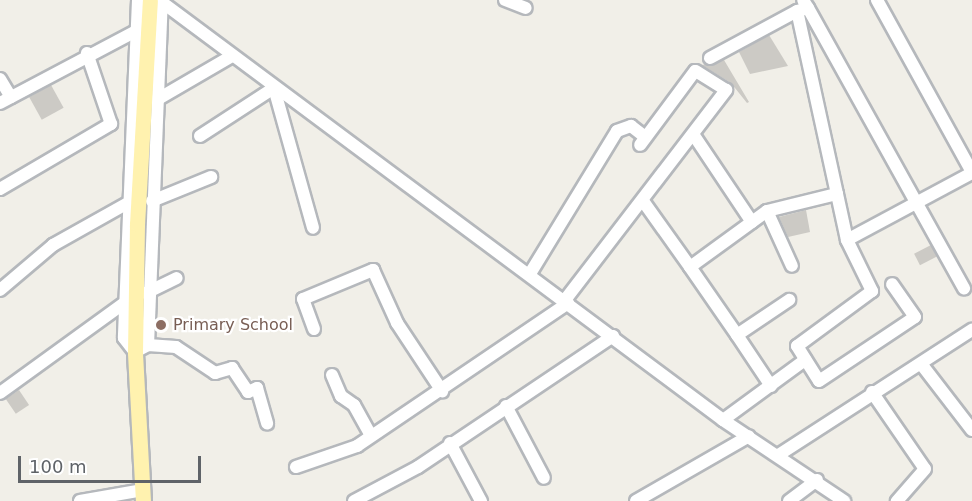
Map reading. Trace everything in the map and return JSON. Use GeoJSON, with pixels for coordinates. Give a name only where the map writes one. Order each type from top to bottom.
{"type":"FeatureCollection","features":[{"type":"Feature","properties":{"kind":"main road"},"geometry":{"type":"LineString","coordinates":[[143,495],[142,349],[135,336],[158,0]]}},
{"type":"Feature","properties":{"kind":"street"},"geometry":{"type":"LineString","coordinates":[[138,0],[126,204],[124,338],[142,349],[176,347],[215,373],[232,368],[248,392],[262,386],[267,424]]}},
{"type":"Feature","properties":{"kind":"street"},"geometry":{"type":"LineString","coordinates":[[158,0],[274,88],[531,272],[723,420],[780,454],[843,501]]}},
{"type":"Feature","properties":{"kind":"street"},"geometry":{"type":"LineString","coordinates":[[142,349],[158,99],[158,0]]}},
{"type":"Feature","properties":{"kind":"street"},"geometry":{"type":"LineString","coordinates":[[505,0],[526,9]]}},
{"type":"Feature","properties":{"kind":"street"},"geometry":{"type":"LineString","coordinates":[[847,240],[972,173],[877,0]]}},
{"type":"Feature","properties":{"kind":"street"},"geometry":{"type":"LineString","coordinates":[[710,58],[803,6]]}},
{"type":"Feature","properties":{"kind":"street"},"geometry":{"type":"LineString","coordinates":[[803,6],[847,240],[872,291],[797,346],[819,381],[915,317],[892,284]]}},
{"type":"Feature","properties":{"kind":"street"},"geometry":{"type":"LineString","coordinates":[[803,6],[918,202],[964,288]]}},
{"type":"Feature","properties":{"kind":"street"},"geometry":{"type":"LineString","coordinates":[[0,79],[5,100],[87,53],[136,31]]}},
{"type":"Feature","properties":{"kind":"street"},"geometry":{"type":"LineString","coordinates":[[0,189],[111,124],[87,53]]}},
{"type":"Feature","properties":{"kind":"street"},"geometry":{"type":"LineString","coordinates":[[158,99],[232,56]]}},
{"type":"Feature","properties":{"kind":"street"},"geometry":{"type":"LineString","coordinates":[[296,467],[372,436],[442,391],[567,302],[726,90],[695,71],[643,141],[631,126],[617,131],[531,272]]}},
{"type":"Feature","properties":{"kind":"street"},"geometry":{"type":"LineString","coordinates":[[200,136],[274,88]]}},
{"type":"Feature","properties":{"kind":"street"},"geometry":{"type":"LineString","coordinates":[[274,88],[314,228]]}},
{"type":"Feature","properties":{"kind":"street"},"geometry":{"type":"LineString","coordinates":[[693,134],[752,222]]}},
{"type":"Feature","properties":{"kind":"street"},"geometry":{"type":"LineString","coordinates":[[152,201],[211,177]]}},
{"type":"Feature","properties":{"kind":"street"},"geometry":{"type":"LineString","coordinates":[[690,267],[767,211],[837,194]]}},
{"type":"Feature","properties":{"kind":"street"},"geometry":{"type":"LineString","coordinates":[[643,201],[771,386]]}},
{"type":"Feature","properties":{"kind":"street"},"geometry":{"type":"LineString","coordinates":[[0,290],[53,245],[126,204]]}},
{"type":"Feature","properties":{"kind":"street"},"geometry":{"type":"LineString","coordinates":[[767,211],[792,266]]}},
{"type":"Feature","properties":{"kind":"street"},"geometry":{"type":"LineString","coordinates":[[314,329],[303,299],[373,270],[397,323],[442,391]]}},
{"type":"Feature","properties":{"kind":"street"},"geometry":{"type":"LineString","coordinates":[[146,293],[177,278]]}},
{"type":"Feature","properties":{"kind":"street"},"geometry":{"type":"LineString","coordinates":[[737,335],[789,300]]}},
{"type":"Feature","properties":{"kind":"street"},"geometry":{"type":"LineString","coordinates":[[0,393],[123,304]]}},
{"type":"Feature","properties":{"kind":"street"},"geometry":{"type":"LineString","coordinates":[[780,454],[872,392],[922,365],[972,330]]}},
{"type":"Feature","properties":{"kind":"street"},"geometry":{"type":"LineString","coordinates":[[354,501],[450,443],[613,336]]}},
{"type":"Feature","properties":{"kind":"street"},"geometry":{"type":"LineString","coordinates":[[723,420],[805,360]]}},
{"type":"Feature","properties":{"kind":"street"},"geometry":{"type":"LineString","coordinates":[[922,365],[972,430]]}},
{"type":"Feature","properties":{"kind":"street"},"geometry":{"type":"LineString","coordinates":[[332,375],[341,396],[354,405],[372,436]]}},
{"type":"Feature","properties":{"kind":"street"},"geometry":{"type":"LineString","coordinates":[[872,392],[925,469],[897,501]]}},
{"type":"Feature","properties":{"kind":"street"},"geometry":{"type":"LineString","coordinates":[[506,406],[544,478]]}},
{"type":"Feature","properties":{"kind":"street"},"geometry":{"type":"LineString","coordinates":[[636,501],[656,496],[749,436]]}},
{"type":"Feature","properties":{"kind":"street"},"geometry":{"type":"LineString","coordinates":[[450,443],[476,499]]}},
{"type":"Feature","properties":{"kind":"street"},"geometry":{"type":"LineString","coordinates":[[789,501],[817,480]]}},
{"type":"Feature","properties":{"kind":"street"},"geometry":{"type":"LineString","coordinates":[[80,501],[143,495]]}},
{"type":"Feature","properties":{"kind":"building"},"geometry":{"type":"Polygon","coordinates":[[[769,35],[788,66],[750,74],[739,52],[769,35]]]}},
{"type":"Feature","properties":{"kind":"building"},"geometry":{"type":"Polygon","coordinates":[[[724,60],[749,102],[747,103],[731,83],[702,65],[724,60]]]}},
{"type":"Feature","properties":{"kind":"building"},"geometry":{"type":"Polygon","coordinates":[[[51,85],[64,108],[42,120],[29,97],[51,85]]]}},
{"type":"Feature","properties":{"kind":"building"},"geometry":{"type":"Polygon","coordinates":[[[806,210],[810,232],[788,237],[779,217],[806,210]]]}},
{"type":"Feature","properties":{"kind":"building"},"geometry":{"type":"Polygon","coordinates":[[[931,245],[937,257],[920,265],[914,254],[931,245]]]}},
{"type":"Feature","properties":{"kind":"building"},"geometry":{"type":"Polygon","coordinates":[[[19,390],[29,405],[16,414],[6,399],[19,390]]]}},
{"type":"Feature","properties":{"kind":"place","name":"Primary School"},"geometry":{"type":"Point","coordinates":[161,325]}}]}
